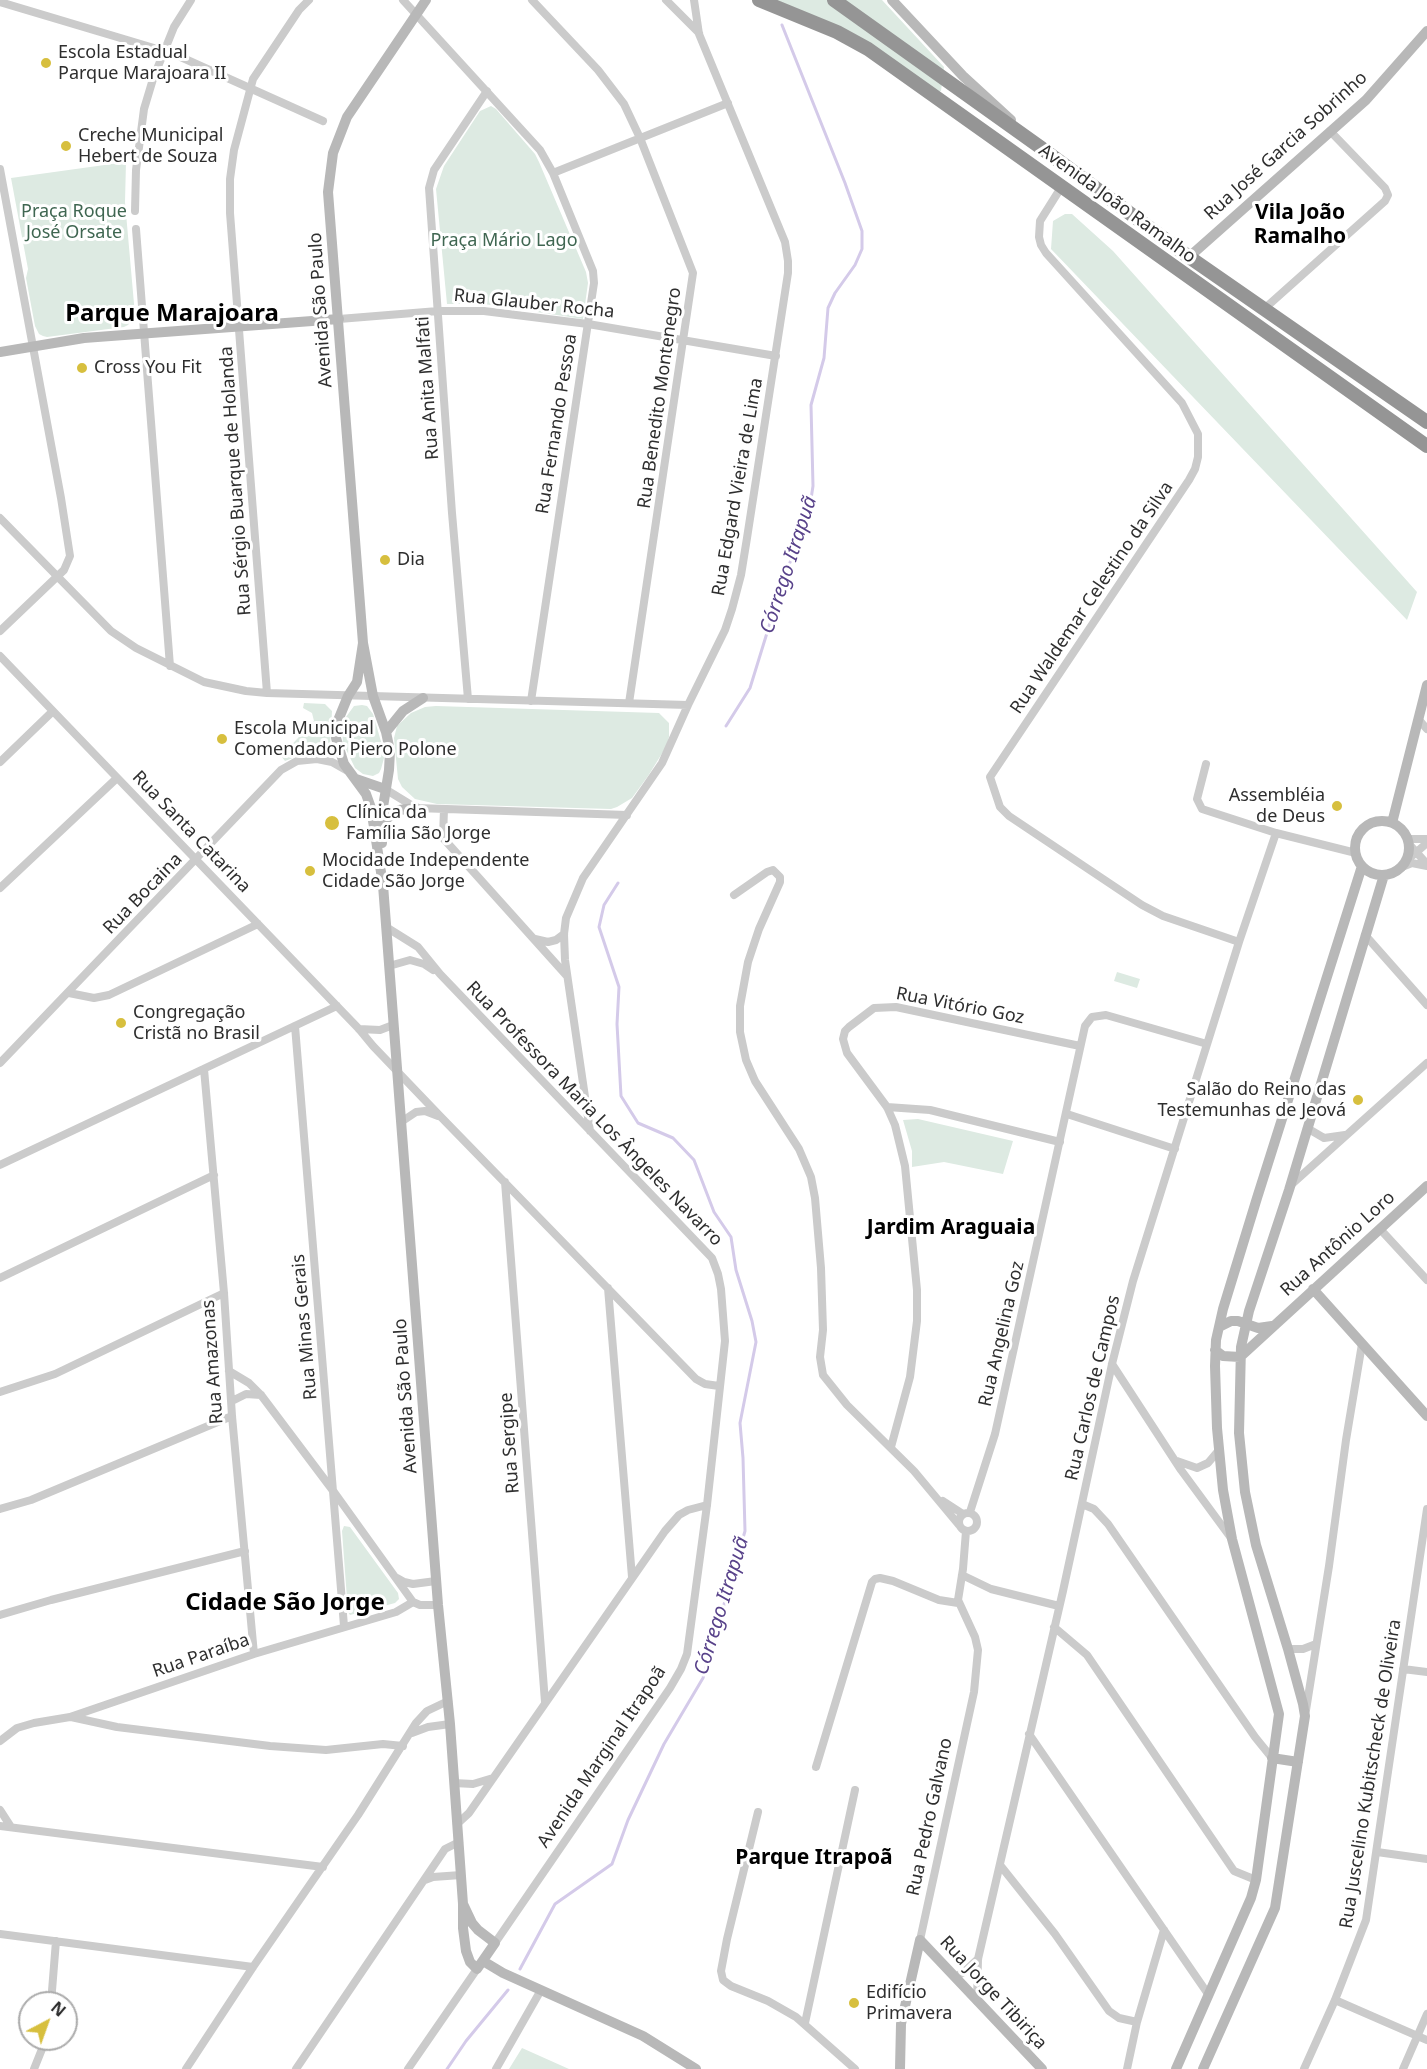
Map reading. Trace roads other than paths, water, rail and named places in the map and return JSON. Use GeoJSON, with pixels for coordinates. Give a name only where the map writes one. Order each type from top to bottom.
{"type":"FeatureCollection","features":[{"type":"Feature","properties":{"kind":"highway","name":"Avenida João Ramalho"},"geometry":{"type":"LineString","coordinates":[[759,0],[837,32],[861,45],[1427,446]]}},
{"type":"Feature","properties":{"kind":"highway","name":"Avenida João Ramalho"},"geometry":{"type":"LineString","coordinates":[[834,0],[1189,257],[1427,422]]}},
{"type":"Feature","properties":{"kind":"street"},"geometry":{"type":"LineString","coordinates":[[135,211],[136,170],[144,109],[174,27],[191,0]]}},
{"type":"Feature","properties":{"kind":"street","name":"Rua Sérgio Buarque de Holanda"},"geometry":{"type":"LineString","coordinates":[[267,693],[230,213],[230,178],[234,150],[250,88],[262,64],[298,9],[309,0]]}},
{"type":"Feature","properties":{"kind":"street","name":"Rua Fernando Pessoa"},"geometry":{"type":"LineString","coordinates":[[403,0],[535,143],[553,173],[593,271],[594,284],[531,701]]}},
{"type":"Feature","properties":{"kind":"street","name":"Avenida São Paulo"},"geometry":{"type":"LineString","coordinates":[[426,0],[346,117],[333,153],[328,192],[363,644],[373,696],[386,732],[390,759],[382,822],[383,885],[393,1025],[436,1581],[450,1724],[466,1952],[470,1962],[480,1965]]}},
{"type":"Feature","properties":{"kind":"street","name":"Rua Benedito Montenegro"},"geometry":{"type":"LineString","coordinates":[[532,0],[608,81],[624,104],[640,138],[693,273],[629,703]]}},
{"type":"Feature","properties":{"kind":"street"},"geometry":{"type":"LineString","coordinates":[[666,0],[699,34]]}},
{"type":"Feature","properties":{"kind":"street","name":"Rua Edgard Vieira de Lima"},"geometry":{"type":"LineString","coordinates":[[590,1132],[568,977],[564,934],[566,918],[583,878],[662,763],[725,630],[741,574],[788,273],[785,242],[699,34],[694,0]]}},
{"type":"Feature","properties":{"kind":"street","name":"Avenida João Ramalho"},"geometry":{"type":"LineString","coordinates":[[892,0],[963,75],[1040,147]]}},
{"type":"Feature","properties":{"kind":"street"},"geometry":{"type":"LineString","coordinates":[[0,2],[164,51],[323,121]]}},
{"type":"Feature","properties":{"kind":"street","name":"Rua José Garcia Sobrinho"},"geometry":{"type":"LineString","coordinates":[[1189,257],[1366,100],[1427,31]]}},
{"type":"Feature","properties":{"kind":"street","name":"Rua Anita Malfati"},"geometry":{"type":"LineString","coordinates":[[468,699],[429,202],[430,179],[487,92]]}},
{"type":"Feature","properties":{"kind":"street"},"geometry":{"type":"LineString","coordinates":[[553,173],[728,103]]}},
{"type":"Feature","properties":{"kind":"street"},"geometry":{"type":"LineString","coordinates":[[1264,309],[1385,201],[1388,195],[1385,188],[1330,131]]}},
{"type":"Feature","properties":{"kind":"street"},"geometry":{"type":"LineString","coordinates":[[0,169],[70,556],[64,570],[0,631]]}},
{"type":"Feature","properties":{"kind":"street","name":"Rua Waldemar Celestino da Silva"},"geometry":{"type":"LineString","coordinates":[[1062,186],[1040,221],[1041,245],[1182,403],[1198,434],[1198,457],[1189,480],[990,777],[1000,807],[1009,816],[1142,905],[1163,916],[1239,942]]}},
{"type":"Feature","properties":{"kind":"street"},"geometry":{"type":"LineString","coordinates":[[136,229],[170,666]]}},
{"type":"Feature","properties":{"kind":"street","name":"Rua Glauber Rocha"},"geometry":{"type":"LineString","coordinates":[[0,352],[84,338],[438,311],[484,311],[588,324],[776,356]]}},
{"type":"Feature","properties":{"kind":"street"},"geometry":{"type":"LineString","coordinates":[[0,518],[111,631],[136,648],[204,681],[246,691],[267,693],[688,705]]}},
{"type":"Feature","properties":{"kind":"street","name":"Avenida São Paulo"},"geometry":{"type":"LineString","coordinates":[[363,644],[357,682],[348,696],[336,730],[338,747],[350,774],[366,794],[371,808],[383,885]]}},
{"type":"Feature","properties":{"kind":"street","name":"Rua Santa Catarina"},"geometry":{"type":"LineString","coordinates":[[0,656],[440,1116],[696,1379],[705,1384],[719,1386]]}},
{"type":"Feature","properties":{"kind":"street"},"geometry":{"type":"LineString","coordinates":[[1392,823],[1427,685]]}},
{"type":"Feature","properties":{"kind":"street"},"geometry":{"type":"LineString","coordinates":[[386,732],[404,711],[423,698]]}},
{"type":"Feature","properties":{"kind":"street"},"geometry":{"type":"LineString","coordinates":[[0,762],[53,711]]}},
{"type":"Feature","properties":{"kind":"street"},"geometry":{"type":"LineString","coordinates":[[1419,720],[1427,729]]}},
{"type":"Feature","properties":{"kind":"street","name":"Rua Bocaina"},"geometry":{"type":"LineString","coordinates":[[0,1063],[274,776],[297,761],[317,759],[332,762],[350,774]]}},
{"type":"Feature","properties":{"kind":"street"},"geometry":{"type":"LineString","coordinates":[[1206,764],[1197,799],[1202,809],[1276,833],[1356,853]]}},
{"type":"Feature","properties":{"kind":"street"},"geometry":{"type":"LineString","coordinates":[[350,774],[364,783],[385,789],[416,808]]}},
{"type":"Feature","properties":{"kind":"street"},"geometry":{"type":"LineString","coordinates":[[0,888],[117,778]]}},
{"type":"Feature","properties":{"kind":"street"},"geometry":{"type":"LineString","coordinates":[[382,822],[399,810],[416,808],[627,815]]}},
{"type":"Feature","properties":{"kind":"street"},"geometry":{"type":"LineString","coordinates":[[444,809],[443,838],[568,977]]}},
{"type":"Feature","properties":{"kind":"street"},"geometry":{"type":"LineString","coordinates":[[1427,841],[1416,852],[1403,865],[1390,874],[1369,872],[1362,866],[1356,853],[1356,842],[1364,828],[1378,822],[1392,823],[1402,830],[1408,841],[1416,852],[1427,865]]}},
{"type":"Feature","properties":{"kind":"street","name":"Rua Carlos de Campos"},"geometry":{"type":"LineString","coordinates":[[977,2001],[978,1959],[1112,1364],[1135,1272],[1239,942],[1276,833]]}},
{"type":"Feature","properties":{"kind":"street"},"geometry":{"type":"LineString","coordinates":[[1408,841],[1427,841]]}},
{"type":"Feature","properties":{"kind":"street"},"geometry":{"type":"LineString","coordinates":[[1403,865],[1408,853],[1408,841]]}},
{"type":"Feature","properties":{"kind":"street"},"geometry":{"type":"LineString","coordinates":[[1403,865],[1412,863],[1427,865]]}},
{"type":"Feature","properties":{"kind":"street"},"geometry":{"type":"LineString","coordinates":[[1176,2069],[1248,1908],[1256,1880],[1278,1721],[1277,1707],[1232,1539],[1224,1490],[1215,1398],[1215,1350],[1219,1327],[1257,1198],[1362,866]]}},
{"type":"Feature","properties":{"kind":"street"},"geometry":{"type":"LineString","coordinates":[[734,895],[767,872],[773,870],[780,877],[748,962],[740,1006],[740,1032],[746,1060],[755,1081],[799,1149],[811,1177],[821,1268],[823,1330],[820,1358],[823,1375],[847,1405],[891,1447],[966,1531]]}},
{"type":"Feature","properties":{"kind":"street"},"geometry":{"type":"LineString","coordinates":[[1305,1716],[1288,1650],[1256,1545],[1245,1492],[1239,1433],[1240,1357],[1246,1323],[1384,875]]}},
{"type":"Feature","properties":{"kind":"street"},"geometry":{"type":"LineString","coordinates":[[69,993],[94,998],[109,995],[258,924]]}},
{"type":"Feature","properties":{"kind":"street","name":"Rua Professora Maria Los Ângeles Navarro"},"geometry":{"type":"LineString","coordinates":[[386,927],[418,947],[440,974],[712,1258],[721,1289],[725,1341],[719,1386]]}},
{"type":"Feature","properties":{"kind":"street"},"geometry":{"type":"LineString","coordinates":[[533,939],[548,942],[564,934]]}},
{"type":"Feature","properties":{"kind":"street"},"geometry":{"type":"LineString","coordinates":[[1365,935],[1427,1005]]}},
{"type":"Feature","properties":{"kind":"street","name":"Rua Professora Maria Los Ângeles Navarro"},"geometry":{"type":"LineString","coordinates":[[389,966],[410,960],[424,964],[440,974]]}},
{"type":"Feature","properties":{"kind":"street"},"geometry":{"type":"LineString","coordinates":[[0,1165],[337,1006]]}},
{"type":"Feature","properties":{"kind":"street","name":"Rua Vitório Goz"},"geometry":{"type":"LineString","coordinates":[[891,1447],[910,1377],[916,1342],[917,1290],[905,1166],[895,1125],[887,1107],[847,1053],[843,1039],[849,1026],[874,1008],[896,1007],[1080,1046]]}},
{"type":"Feature","properties":{"kind":"street","name":"Rua Angelina Goz"},"geometry":{"type":"LineString","coordinates":[[966,1513],[995,1434],[1085,1026],[1088,1021],[1098,1015],[1106,1015],[1207,1044]]}},
{"type":"Feature","properties":{"kind":"street"},"geometry":{"type":"LineString","coordinates":[[359,1029],[380,1029],[393,1025]]}},
{"type":"Feature","properties":{"kind":"street","name":"Rua Minas Gerais"},"geometry":{"type":"LineString","coordinates":[[295,1026],[344,1626]]}},
{"type":"Feature","properties":{"kind":"street"},"geometry":{"type":"LineString","coordinates":[[1290,1186],[1427,1063]]}},
{"type":"Feature","properties":{"kind":"street","name":"Rua Amazonas"},"geometry":{"type":"LineString","coordinates":[[204,1069],[254,1653]]}},
{"type":"Feature","properties":{"kind":"street"},"geometry":{"type":"LineString","coordinates":[[887,1107],[930,1110],[1060,1142]]}},
{"type":"Feature","properties":{"kind":"street"},"geometry":{"type":"LineString","coordinates":[[401,1122],[416,1112],[425,1111],[440,1116]]}},
{"type":"Feature","properties":{"kind":"street"},"geometry":{"type":"LineString","coordinates":[[1067,1114],[1175,1149]]}},
{"type":"Feature","properties":{"kind":"street"},"geometry":{"type":"LineString","coordinates":[[1307,1128],[1324,1138],[1347,1134]]}},
{"type":"Feature","properties":{"kind":"street"},"geometry":{"type":"LineString","coordinates":[[0,1278],[214,1175]]}},
{"type":"Feature","properties":{"kind":"street","name":"Rua Sergipe"},"geometry":{"type":"LineString","coordinates":[[505,1182],[545,1702]]}},
{"type":"Feature","properties":{"kind":"street","name":"Rua Antônio Loro"},"geometry":{"type":"LineString","coordinates":[[1240,1357],[1427,1186]]}},
{"type":"Feature","properties":{"kind":"street"},"geometry":{"type":"LineString","coordinates":[[1380,1229],[1427,1280]]}},
{"type":"Feature","properties":{"kind":"street"},"geometry":{"type":"LineString","coordinates":[[608,1288],[632,1577]]}},
{"type":"Feature","properties":{"kind":"street"},"geometry":{"type":"LineString","coordinates":[[1313,1289],[1427,1416]]}},
{"type":"Feature","properties":{"kind":"street"},"geometry":{"type":"LineString","coordinates":[[0,1392],[55,1374],[224,1293]]}},
{"type":"Feature","properties":{"kind":"street"},"geometry":{"type":"LineString","coordinates":[[1219,1327],[1231,1321],[1246,1323],[1258,1328],[1272,1326]]}},
{"type":"Feature","properties":{"kind":"street"},"geometry":{"type":"LineString","coordinates":[[1203,2069],[1275,1908],[1362,1344]]}},
{"type":"Feature","properties":{"kind":"street"},"geometry":{"type":"LineString","coordinates":[[1215,1350],[1223,1356],[1240,1357]]}},
{"type":"Feature","properties":{"kind":"street"},"geometry":{"type":"LineString","coordinates":[[1112,1364],[1186,1478],[1232,1539]]}},
{"type":"Feature","properties":{"kind":"street"},"geometry":{"type":"LineString","coordinates":[[229,1371],[249,1383],[261,1395],[413,1602],[420,1605],[438,1605]]}},
{"type":"Feature","properties":{"kind":"street","name":"Avenida Marginal Itrapoã"},"geometry":{"type":"LineString","coordinates":[[408,2069],[681,1669],[687,1654],[707,1505],[719,1386]]}},
{"type":"Feature","properties":{"kind":"street"},"geometry":{"type":"LineString","coordinates":[[232,1401],[246,1395],[261,1395]]}},
{"type":"Feature","properties":{"kind":"street"},"geometry":{"type":"LineString","coordinates":[[0,1509],[31,1500],[232,1416]]}},
{"type":"Feature","properties":{"kind":"street"},"geometry":{"type":"LineString","coordinates":[[1176,1460],[1190,1467],[1203,1466],[1220,1448]]}},
{"type":"Feature","properties":{"kind":"street"},"geometry":{"type":"LineString","coordinates":[[937,1497],[975,1516],[977,1522],[972,1530],[966,1531]]}},
{"type":"Feature","properties":{"kind":"street"},"geometry":{"type":"LineString","coordinates":[[1082,1504],[1094,1509],[1108,1524],[1255,1737],[1272,1758],[1298,1762]]}},
{"type":"Feature","properties":{"kind":"street"},"geometry":{"type":"LineString","coordinates":[[457,1824],[469,1813],[665,1531],[679,1515],[707,1505]]}},
{"type":"Feature","properties":{"kind":"street","name":"Rua Juscelino Kubitscheck de Oliveira"},"geometry":{"type":"LineString","coordinates":[[1304,2069],[1335,2000],[1366,1920],[1427,1509]]}},
{"type":"Feature","properties":{"kind":"street"},"geometry":{"type":"LineString","coordinates":[[959,1525],[959,1519],[966,1513]]}},
{"type":"Feature","properties":{"kind":"street"},"geometry":{"type":"LineString","coordinates":[[816,1767],[872,1582],[880,1578],[939,1599],[958,1603],[966,1531]]}},
{"type":"Feature","properties":{"kind":"street"},"geometry":{"type":"LineString","coordinates":[[0,1615],[245,1551]]}},
{"type":"Feature","properties":{"kind":"street"},"geometry":{"type":"LineString","coordinates":[[962,1575],[991,1589],[1059,1606]]}},
{"type":"Feature","properties":{"kind":"street"},"geometry":{"type":"LineString","coordinates":[[395,1576],[404,1582],[413,1584],[436,1581]]}},
{"type":"Feature","properties":{"kind":"street","name":"Rua Paraíba"},"geometry":{"type":"LineString","coordinates":[[0,1742],[17,1728],[70,1717],[254,1653],[396,1612],[413,1602]]}},
{"type":"Feature","properties":{"kind":"street","name":"Rua Pedro Galvano"},"geometry":{"type":"LineString","coordinates":[[900,2069],[902,2016],[974,1692],[978,1650],[975,1637],[958,1603]]}},
{"type":"Feature","properties":{"kind":"street"},"geometry":{"type":"LineString","coordinates":[[1054,1626],[1087,1655],[1234,1871],[1256,1880]]}},
{"type":"Feature","properties":{"kind":"street"},"geometry":{"type":"LineString","coordinates":[[1288,1650],[1303,1649],[1316,1644]]}},
{"type":"Feature","properties":{"kind":"street"},"geometry":{"type":"LineString","coordinates":[[1403,1669],[1427,1672]]}},
{"type":"Feature","properties":{"kind":"street"},"geometry":{"type":"LineString","coordinates":[[186,2069],[253,1967],[323,1867],[412,1733],[416,1723],[427,1711],[448,1701]]}},
{"type":"Feature","properties":{"kind":"street"},"geometry":{"type":"LineString","coordinates":[[70,1717],[117,1727],[270,1746],[326,1750],[383,1743],[403,1746]]}},
{"type":"Feature","properties":{"kind":"street"},"geometry":{"type":"LineString","coordinates":[[412,1733],[428,1727],[450,1724]]}},
{"type":"Feature","properties":{"kind":"street"},"geometry":{"type":"LineString","coordinates":[[1029,1734],[1208,1994]]}},
{"type":"Feature","properties":{"kind":"street"},"geometry":{"type":"LineString","coordinates":[[454,1783],[473,1784],[493,1778]]}},
{"type":"Feature","properties":{"kind":"street"},"geometry":{"type":"LineString","coordinates":[[805,2023],[855,1790]]}},
{"type":"Feature","properties":{"kind":"street"},"geometry":{"type":"LineString","coordinates":[[0,1810],[11,1827]]}},
{"type":"Feature","properties":{"kind":"street"},"geometry":{"type":"LineString","coordinates":[[758,1812],[727,1939],[721,1971],[723,1980],[768,2001],[805,2023],[855,2069]]}},
{"type":"Feature","properties":{"kind":"street"},"geometry":{"type":"LineString","coordinates":[[0,1826],[323,1867]]}},
{"type":"Feature","properties":{"kind":"street"},"geometry":{"type":"LineString","coordinates":[[296,2069],[445,1849],[459,1842]]}},
{"type":"Feature","properties":{"kind":"street"},"geometry":{"type":"LineString","coordinates":[[1377,1852],[1427,1859]]}},
{"type":"Feature","properties":{"kind":"street"},"geometry":{"type":"LineString","coordinates":[[1000,1865],[1055,1934],[1109,2011],[1119,2018],[1137,2022]]}},
{"type":"Feature","properties":{"kind":"street"},"geometry":{"type":"LineString","coordinates":[[423,1880],[461,1875]]}},
{"type":"Feature","properties":{"kind":"street","name":"Avenida São Paulo"},"geometry":{"type":"LineString","coordinates":[[463,1904],[472,1923],[495,1942]]}},
{"type":"Feature","properties":{"kind":"street"},"geometry":{"type":"LineString","coordinates":[[1127,2069],[1137,2022],[1164,1930]]}},
{"type":"Feature","properties":{"kind":"street"},"geometry":{"type":"LineString","coordinates":[[0,1934],[253,1967]]}},
{"type":"Feature","properties":{"kind":"street","name":"Rua Jorge Tibiriça"},"geometry":{"type":"LineString","coordinates":[[920,1940],[1042,2069]]}},
{"type":"Feature","properties":{"kind":"street"},"geometry":{"type":"LineString","coordinates":[[52,1991],[56,1941]]}},
{"type":"Feature","properties":{"kind":"street"},"geometry":{"type":"LineString","coordinates":[[955,1977],[978,1959]]}},
{"type":"Feature","properties":{"kind":"street"},"geometry":{"type":"LineString","coordinates":[[480,1965],[503,1973],[643,2036],[696,2069]]}},
{"type":"Feature","properties":{"kind":"street"},"geometry":{"type":"LineString","coordinates":[[496,2069],[541,1990]]}},
{"type":"Feature","properties":{"kind":"street"},"geometry":{"type":"LineString","coordinates":[[1335,2000],[1427,2040]]}},
{"type":"Feature","properties":{"kind":"street"},"geometry":{"type":"LineString","coordinates":[[1403,2069],[1427,2014]]}},
{"type":"Feature","properties":{"kind":"street"},"geometry":{"type":"LineString","coordinates":[[34,2069],[41,2051]]}},
{"type":"Feature","properties":{"kind":"waterway","name":"Córrego Itrapuã"},"geometry":{"type":"LineString","coordinates":[[726,726],[750,688],[783,581],[809,512],[813,486],[811,405],[824,358],[828,308],[835,293],[855,265],[862,249],[862,231],[845,183],[782,25]]}},
{"type":"Feature","properties":{"kind":"waterway","name":"Córrego Itrapuã"},"geometry":{"type":"LineString","coordinates":[[520,1969],[555,1904],[612,1864],[628,1820],[664,1744],[703,1678],[745,1531],[740,1423],[756,1342],[752,1321],[736,1270],[731,1237],[714,1212],[694,1160],[673,1138],[638,1123],[621,1096],[617,1024],[619,987],[599,927],[604,905],[618,883]]}},
{"type":"Feature","properties":{"kind":"waterway"},"geometry":{"type":"LineString","coordinates":[[447,2069],[466,2041],[508,1990]]}},
{"type":"Feature","properties":{"kind":"place","name":"Escola Estadual Parque Marajoara II"},"geometry":{"type":"Point","coordinates":[46,63]}},
{"type":"Feature","properties":{"kind":"place","name":"Creche Municipal Hebert de Souza"},"geometry":{"type":"Point","coordinates":[66,146]}},
{"type":"Feature","properties":{"kind":"place","name":"Cross You Fit"},"geometry":{"type":"Point","coordinates":[82,368]}},
{"type":"Feature","properties":{"kind":"place","name":"Dia"},"geometry":{"type":"Point","coordinates":[385,560]}},
{"type":"Feature","properties":{"kind":"place","name":"Escola Municipal Comendador Piero Polone"},"geometry":{"type":"Point","coordinates":[222,739]}},
{"type":"Feature","properties":{"kind":"place","name":"Assembléia de Deus"},"geometry":{"type":"Point","coordinates":[1337,806]}},
{"type":"Feature","properties":{"kind":"place","name":"Clínica da Família São Jorge"},"geometry":{"type":"Point","coordinates":[332,823]}},
{"type":"Feature","properties":{"kind":"place","name":"Mocidade Independente Cidade São Jorge"},"geometry":{"type":"Point","coordinates":[310,871]}},
{"type":"Feature","properties":{"kind":"place","name":"Congregação Cristã no Brasil"},"geometry":{"type":"Point","coordinates":[121,1023]}},
{"type":"Feature","properties":{"kind":"place","name":"Salão do Reino das Testemunhas de Jeová"},"geometry":{"type":"Point","coordinates":[1358,1100]}},
{"type":"Feature","properties":{"kind":"place","name":"Edifício Primavera"},"geometry":{"type":"Point","coordinates":[854,2003]}},
{"type":"Feature","properties":{"kind":"district","name":"Vila João Ramalho"},"geometry":{"type":"Point","coordinates":[1300,225]}},
{"type":"Feature","properties":{"kind":"district","name":"Parque Marajoara"},"geometry":{"type":"Point","coordinates":[172,314]}},
{"type":"Feature","properties":{"kind":"district","name":"Jardim Araguaia"},"geometry":{"type":"Point","coordinates":[951,1228]}},
{"type":"Feature","properties":{"kind":"district","name":"Cidade São Jorge"},"geometry":{"type":"Point","coordinates":[285,1603]}},
{"type":"Feature","properties":{"kind":"district","name":"Parque Itrapoã"},"geometry":{"type":"Point","coordinates":[814,1858]}},
{"type":"Feature","properties":{"kind":"park label","name":"Praça Roque José Orsate"},"geometry":{"type":"Point","coordinates":[74,222]}},
{"type":"Feature","properties":{"kind":"park label","name":"Praça Mário Lago"},"geometry":{"type":"Point","coordinates":[504,241]}}]}
